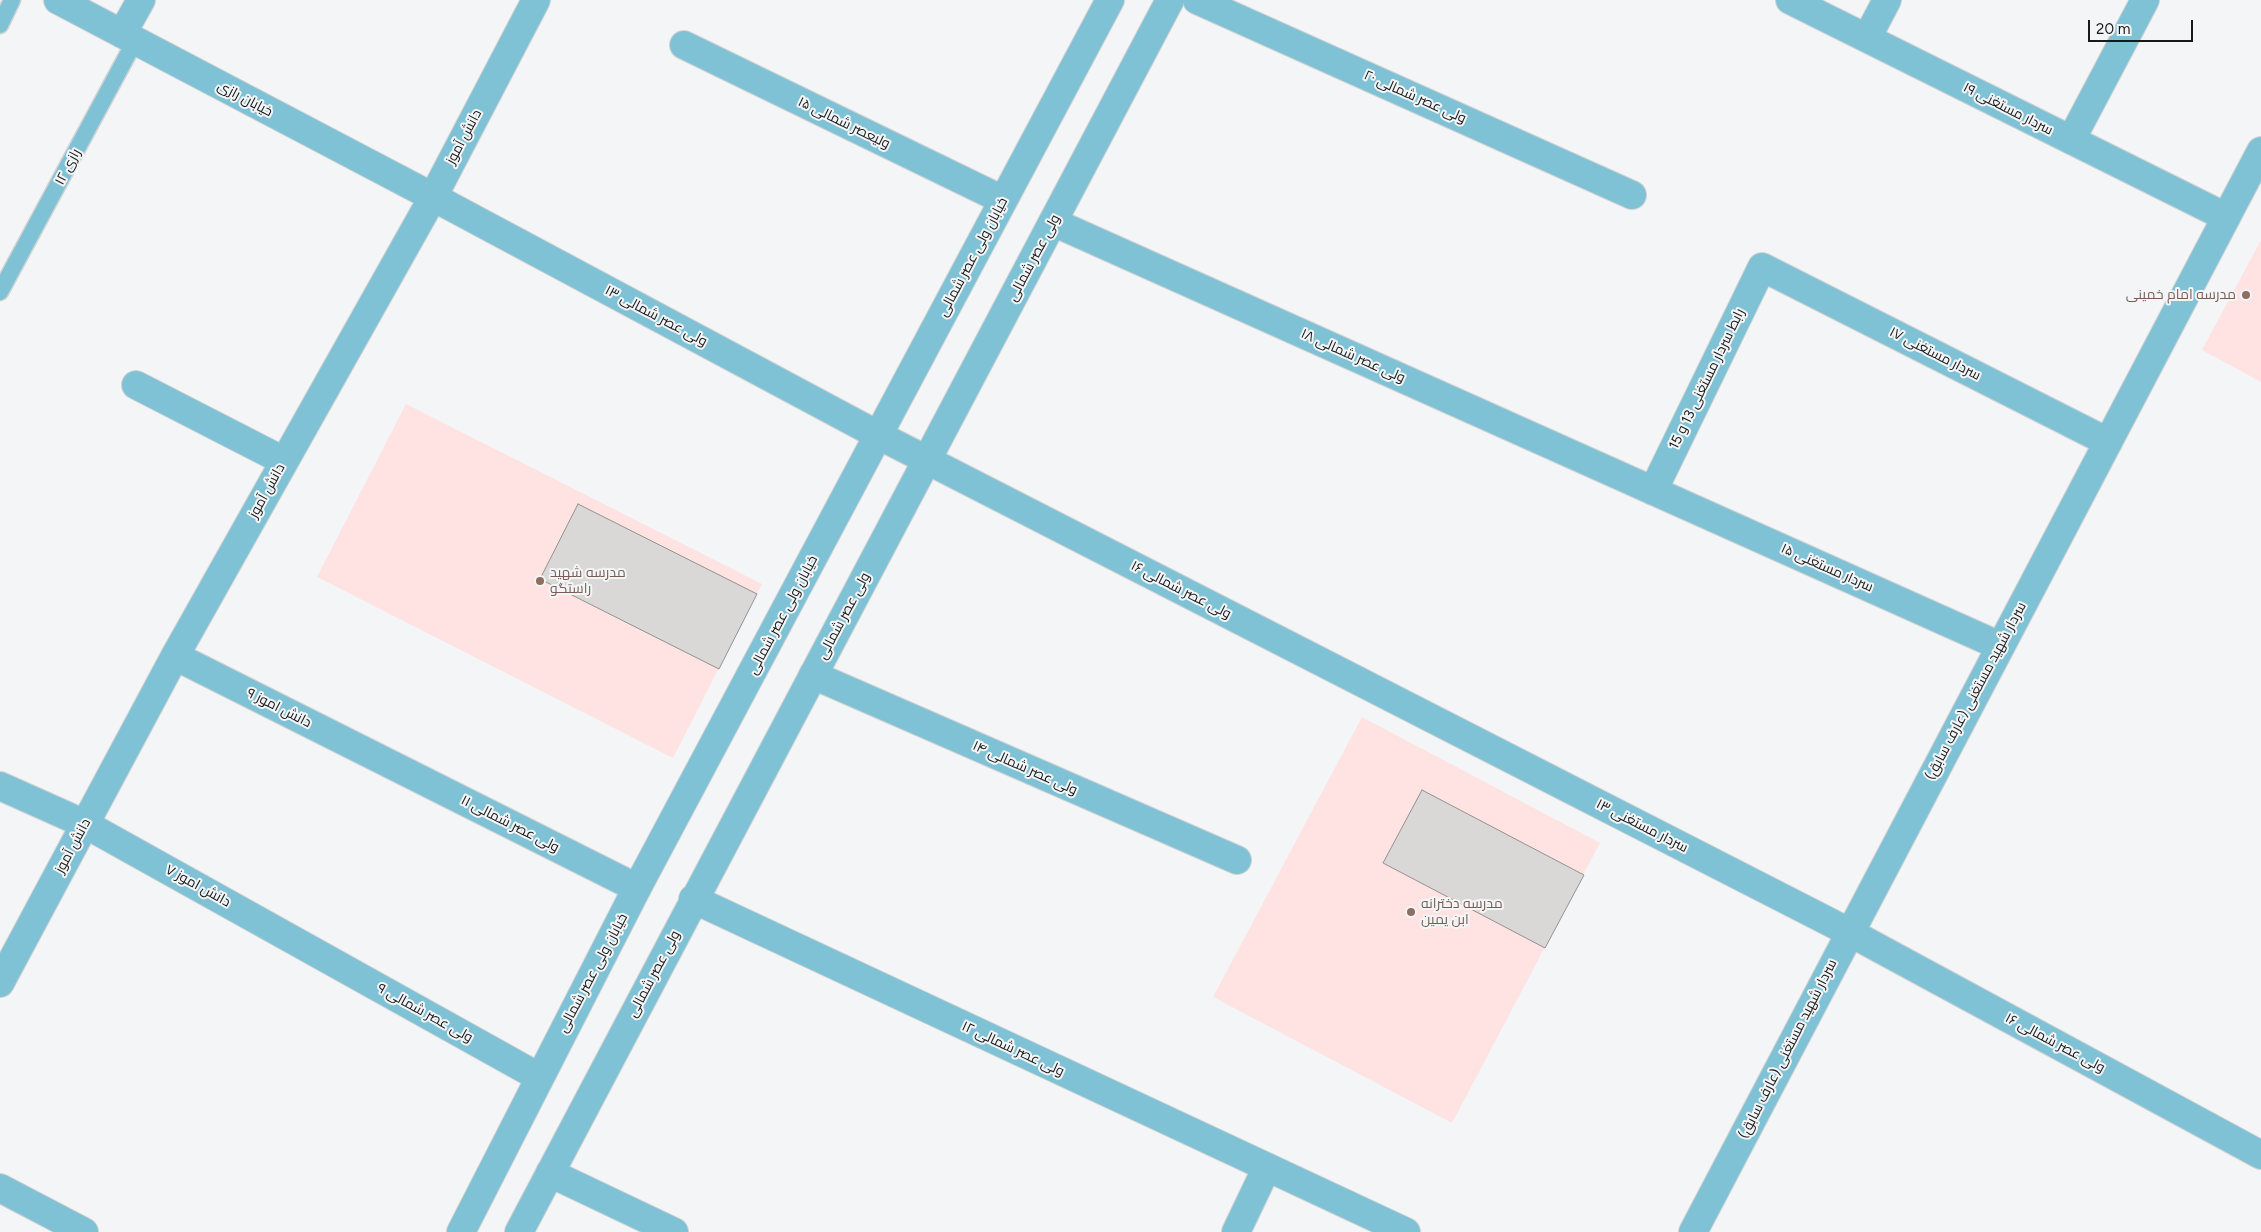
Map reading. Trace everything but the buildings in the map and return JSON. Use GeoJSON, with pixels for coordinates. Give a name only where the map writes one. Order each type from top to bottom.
{"type":"FeatureCollection","features":[{"type":"Feature","properties":{"kind":"street","name":"خیابان رازی"},"geometry":{"type":"LineString","coordinates":[[58,0],[433,197]]}},
{"type":"Feature","properties":{"kind":"street"},"geometry":{"type":"LineString","coordinates":[[129,38],[141,0]]}},
{"type":"Feature","properties":{"kind":"street","name":"دانش آموز"},"geometry":{"type":"LineString","coordinates":[[0,983],[175,656],[433,197],[536,0]]}},
{"type":"Feature","properties":{"kind":"street","name":"خیابان ولی عصر شمالی"},"geometry":{"type":"LineString","coordinates":[[460,1232],[637,888],[1110,0]]}},
{"type":"Feature","properties":{"kind":"street","name":"ولی عصر شمالی"},"geometry":{"type":"LineString","coordinates":[[519,1232],[693,899],[1170,0]]}},
{"type":"Feature","properties":{"kind":"street","name":"ولی عصر شمالی ۲۰"},"geometry":{"type":"LineString","coordinates":[[1197,0],[1632,195]]}},
{"type":"Feature","properties":{"kind":"street","name":"سردار مستغنی ۱۹"},"geometry":{"type":"LineString","coordinates":[[1790,0],[2226,217]]}},
{"type":"Feature","properties":{"kind":"street"},"geometry":{"type":"LineString","coordinates":[[1867,38],[1887,0]]}},
{"type":"Feature","properties":{"kind":"street"},"geometry":{"type":"LineString","coordinates":[[2071,140],[2144,0]]}},
{"type":"Feature","properties":{"kind":"street","name":"ولیعصر شمالی ۱۵"},"geometry":{"type":"LineString","coordinates":[[684,45],[1003,200]]}},
{"type":"Feature","properties":{"kind":"street","name":"سردار شهید مستغنی (عارف سابق)"},"geometry":{"type":"LineString","coordinates":[[1693,1232],[2261,151]]}},
{"type":"Feature","properties":{"kind":"street","name":"ولی عصر شمالی ۱۳"},"geometry":{"type":"LineString","coordinates":[[433,197],[927,460]]}},
{"type":"Feature","properties":{"kind":"street","name":"ولی عصر شمالی ۱۸"},"geometry":{"type":"LineString","coordinates":[[1053,222],[1653,491]]}},
{"type":"Feature","properties":{"kind":"street","name":"سردار مستغنی ۱۷"},"geometry":{"type":"LineString","coordinates":[[1762,267],[2108,442]]}},
{"type":"Feature","properties":{"kind":"street","name":"رابط سردار مستغنی 13 و 15"},"geometry":{"type":"LineString","coordinates":[[1653,491],[1762,267]]}},
{"type":"Feature","properties":{"kind":"street"},"geometry":{"type":"LineString","coordinates":[[136,385],[284,461]]}},
{"type":"Feature","properties":{"kind":"street","name":"ولی عصر شمالی ۱۶"},"geometry":{"type":"LineString","coordinates":[[927,460],[1434,720]]}},
{"type":"Feature","properties":{"kind":"street","name":"سردار مستغنی ۱۵"},"geometry":{"type":"LineString","coordinates":[[1653,491],[2000,646]]}},
{"type":"Feature","properties":{"kind":"street","name":"دانش اموز ۹"},"geometry":{"type":"LineString","coordinates":[[175,656],[384,760]]}},
{"type":"Feature","properties":{"kind":"street","name":"ولی عصر شمالی ۱۴"},"geometry":{"type":"LineString","coordinates":[[813,675],[1237,860]]}},
{"type":"Feature","properties":{"kind":"street","name":"سردار مستغنی ۱۳"},"geometry":{"type":"LineString","coordinates":[[1434,720],[1849,932]]}},
{"type":"Feature","properties":{"kind":"street","name":"ولی عصر شمالی ۱۱"},"geometry":{"type":"LineString","coordinates":[[384,760],[637,888]]}},
{"type":"Feature","properties":{"kind":"street","name":"دانش اموز ۷"},"geometry":{"type":"LineString","coordinates":[[0,786],[85,824],[311,949]]}},
{"type":"Feature","properties":{"kind":"street","name":"ولی عصر شمالی ۱۲"},"geometry":{"type":"LineString","coordinates":[[693,899],[1406,1232]]}},
{"type":"Feature","properties":{"kind":"street","name":"ولی عصر شمالی ۱۶"},"geometry":{"type":"LineString","coordinates":[[1849,932],[2261,1155]]}},
{"type":"Feature","properties":{"kind":"street","name":"ولی عصر شمالی ۹"},"geometry":{"type":"LineString","coordinates":[[311,949],[539,1077]]}},
{"type":"Feature","properties":{"kind":"street"},"geometry":{"type":"LineString","coordinates":[[1236,1232],[1267,1168]]}},
{"type":"Feature","properties":{"kind":"street"},"geometry":{"type":"LineString","coordinates":[[550,1173],[674,1232]]}},
{"type":"Feature","properties":{"kind":"street"},"geometry":{"type":"LineString","coordinates":[[0,1188],[84,1232]]}},
{"type":"Feature","properties":{"kind":"lane"},"geometry":{"type":"LineString","coordinates":[[0,25],[12,0]]}},
{"type":"Feature","properties":{"kind":"lane","name":"رازی ۱۲"},"geometry":{"type":"LineString","coordinates":[[0,292],[129,38]]}},
{"type":"Feature","properties":{"kind":"shaded area","name":"مدرسه امام خمینی"},"geometry":{"type":"Polygon","coordinates":[[[2261,240],[2261,382],[2202,350],[2261,240]]]}},
{"type":"Feature","properties":{"kind":"shaded area","name":"مدرسه شهید راستگو"},"geometry":{"type":"Polygon","coordinates":[[[406,404],[762,584],[673,758],[317,577],[406,404]]]}},
{"type":"Feature","properties":{"kind":"shaded area","name":"مدرسه دخترانه ابن یمین"},"geometry":{"type":"Polygon","coordinates":[[[1362,717],[1600,843],[1452,1123],[1213,997],[1362,717]]]}},
{"type":"Feature","properties":{"kind":"place","name":"مدرسه امام خمینی"},"geometry":{"type":"Point","coordinates":[2246,295]}},
{"type":"Feature","properties":{"kind":"place","name":"مدرسه شهید راستگو"},"geometry":{"type":"Point","coordinates":[540,581]}},
{"type":"Feature","properties":{"kind":"place","name":"مدرسه دخترانه ابن یمین"},"geometry":{"type":"Point","coordinates":[1411,912]}}]}
